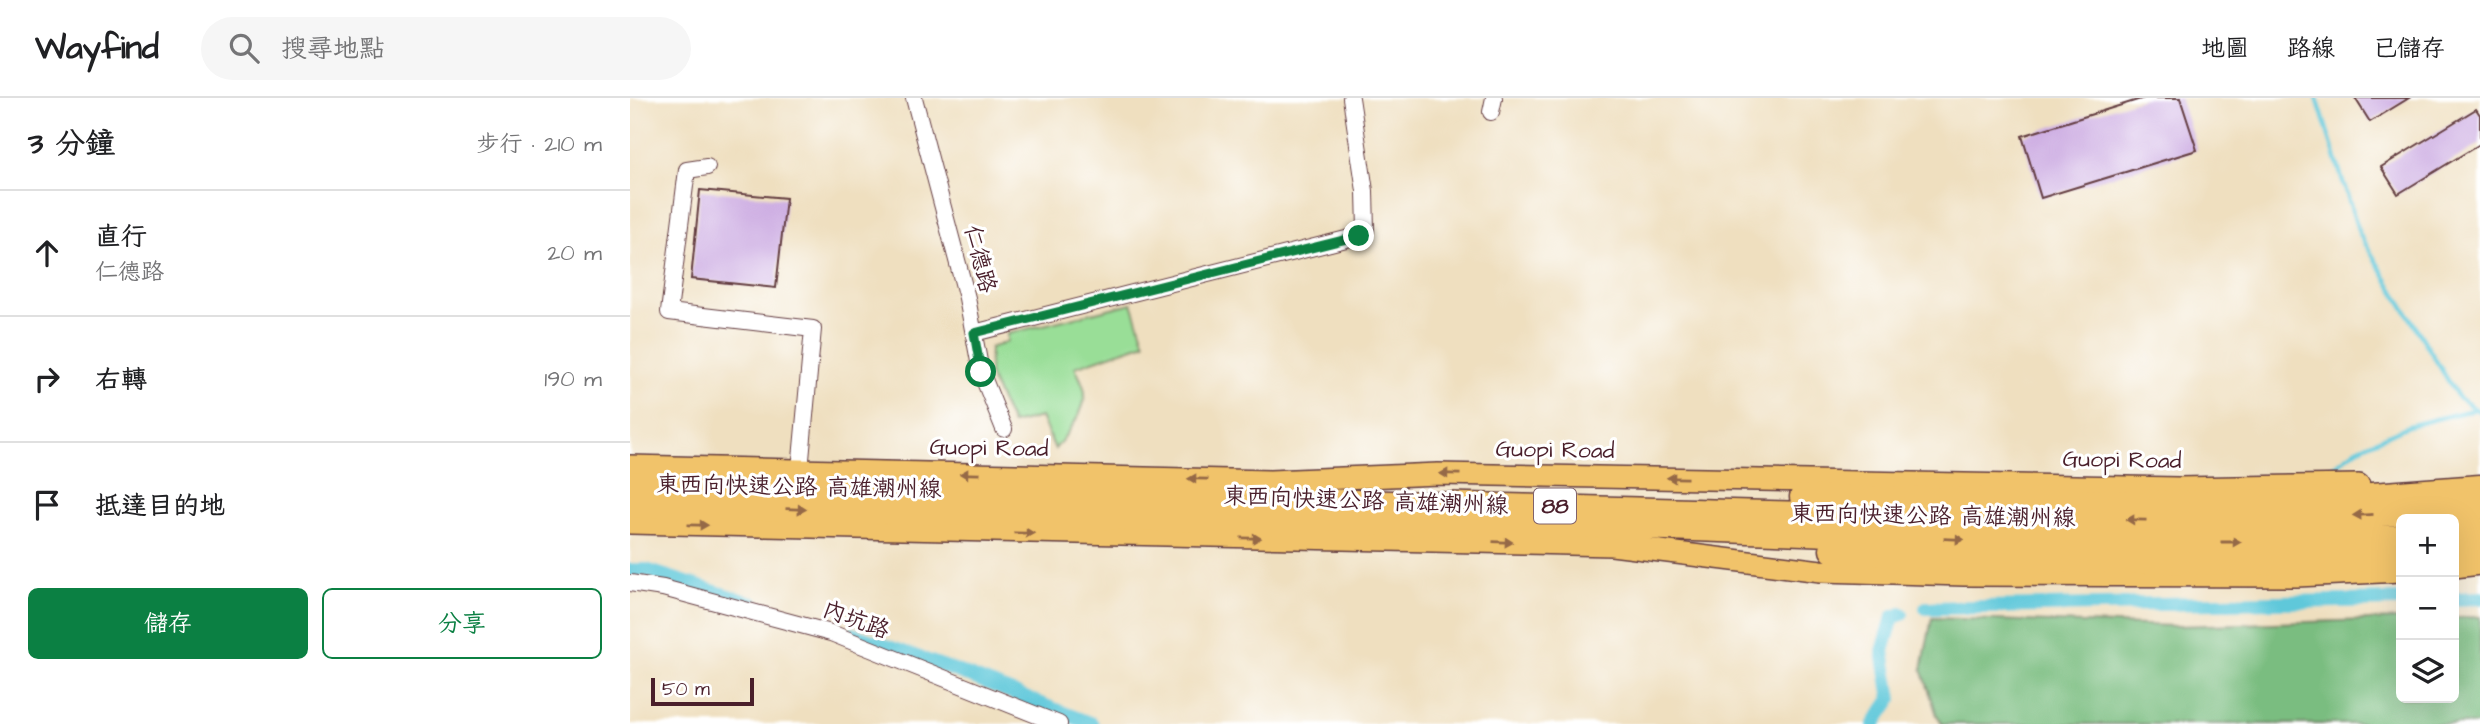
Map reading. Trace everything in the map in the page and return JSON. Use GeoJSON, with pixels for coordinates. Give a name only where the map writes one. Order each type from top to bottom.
{"type":"FeatureCollection","features":[{"type":"Feature","properties":{"kind":"highway","name":"東西向快速公路 高雄潮州線"},"geometry":{"type":"LineString","coordinates":[[630,482],[1948,518],[2292,520],[2480,507]]}},
{"type":"Feature","properties":{"kind":"highway"},"geometry":{"type":"LineString","coordinates":[[1270,498],[1614,493],[2178,503],[2388,495],[2480,487]]}},
{"type":"Feature","properties":{"kind":"highway","name":"東西向快速公路 高雄潮州線"},"geometry":{"type":"LineString","coordinates":[[630,505],[1269,522],[1612,526],[1963,539],[2294,542],[2396,537]]}},
{"type":"Feature","properties":{"kind":"highway"},"geometry":{"type":"LineString","coordinates":[[1612,526],[1643,534],[1820,550],[1963,559],[2296,563],[2396,558]]}},
{"type":"Feature","properties":{"kind":"highway"},"geometry":{"type":"LineString","coordinates":[[2459,532],[2480,530]]}},
{"type":"Feature","properties":{"kind":"highway"},"geometry":{"type":"LineString","coordinates":[[2459,553],[2480,551]]}},
{"type":"Feature","properties":{"kind":"main road","name":"Guopi Road"},"geometry":{"type":"LineString","coordinates":[[630,466],[1270,481],[1438,474],[2178,488],[2386,485],[2480,478]]}},
{"type":"Feature","properties":{"kind":"main road"},"geometry":{"type":"LineString","coordinates":[[630,523],[1612,545],[1821,571],[1964,575],[2297,576],[2396,571]]}},
{"type":"Feature","properties":{"kind":"main road"},"geometry":{"type":"LineString","coordinates":[[2459,566],[2480,564]]}},
{"type":"Feature","properties":{"kind":"street","name":"仁德路"},"geometry":{"type":"LineString","coordinates":[[914,98],[967,298],[981,372],[1004,429]]}},
{"type":"Feature","properties":{"kind":"street"},"geometry":{"type":"LineString","coordinates":[[974,333],[1359,236],[1366,230],[1365,191],[1351,98]]}},
{"type":"Feature","properties":{"kind":"street"},"geometry":{"type":"LineString","coordinates":[[707,167],[687,170],[669,312],[813,329],[800,470]]}},
{"type":"Feature","properties":{"kind":"street","name":"內坑路"},"geometry":{"type":"LineString","coordinates":[[630,583],[663,588],[831,633],[1059,724]]}},
{"type":"Feature","properties":{"kind":"green space"},"geometry":{"type":"Polygon","coordinates":[[[1132,303],[1145,343],[1075,367],[1084,388],[1084,404],[1055,449],[1041,417],[1012,424],[989,375],[990,348],[1007,342],[1007,334],[1132,303]]]}},
{"type":"Feature","properties":{"kind":"green space"},"geometry":{"type":"Polygon","coordinates":[[[2480,617],[2480,724],[1942,724],[1922,669],[1932,618],[2176,626],[2396,619],[2396,703],[2459,703],[2459,618],[2480,617]]]}},
{"type":"Feature","properties":{"kind":"building"},"geometry":{"type":"Polygon","coordinates":[[[2144,98],[2180,98],[2197,150],[2041,198],[2022,136],[2144,98]]]}},
{"type":"Feature","properties":{"kind":"building"},"geometry":{"type":"Polygon","coordinates":[[[2355,98],[2409,98],[2370,122],[2355,98]]]}},
{"type":"Feature","properties":{"kind":"building"},"geometry":{"type":"Polygon","coordinates":[[[2476,109],[2480,115],[2480,144],[2398,194],[2381,167],[2476,109]]]}},
{"type":"Feature","properties":{"kind":"building"},"geometry":{"type":"Polygon","coordinates":[[[700,190],[786,198],[776,288],[691,279],[700,190]]]}},
{"type":"Feature","properties":{"kind":"waterway"},"geometry":{"type":"LineString","coordinates":[[2317,98],[2359,233],[2458,397],[2480,412]]}},
{"type":"Feature","properties":{"kind":"waterway"},"geometry":{"type":"LineString","coordinates":[[2327,472],[2357,449],[2408,426],[2476,409]]}},
{"type":"Feature","properties":{"kind":"waterway"},"geometry":{"type":"LineString","coordinates":[[630,570],[646,570],[753,604]]}},
{"type":"Feature","properties":{"kind":"waterway"},"geometry":{"type":"LineString","coordinates":[[2459,599],[2480,598]]}},
{"type":"Feature","properties":{"kind":"waterway"},"geometry":{"type":"LineString","coordinates":[[1926,608],[2396,600]]}},
{"type":"Feature","properties":{"kind":"waterway"},"geometry":{"type":"LineString","coordinates":[[1874,724],[1891,699],[1883,651],[1893,617],[1902,614]]}},
{"type":"Feature","properties":{"kind":"waterway"},"geometry":{"type":"LineString","coordinates":[[853,634],[1092,724]]}},
{"type":"Feature","properties":{"kind":"route"},"geometry":{"type":"LineString","coordinates":[[981,372],[974,333],[1359,236]]}}]}
